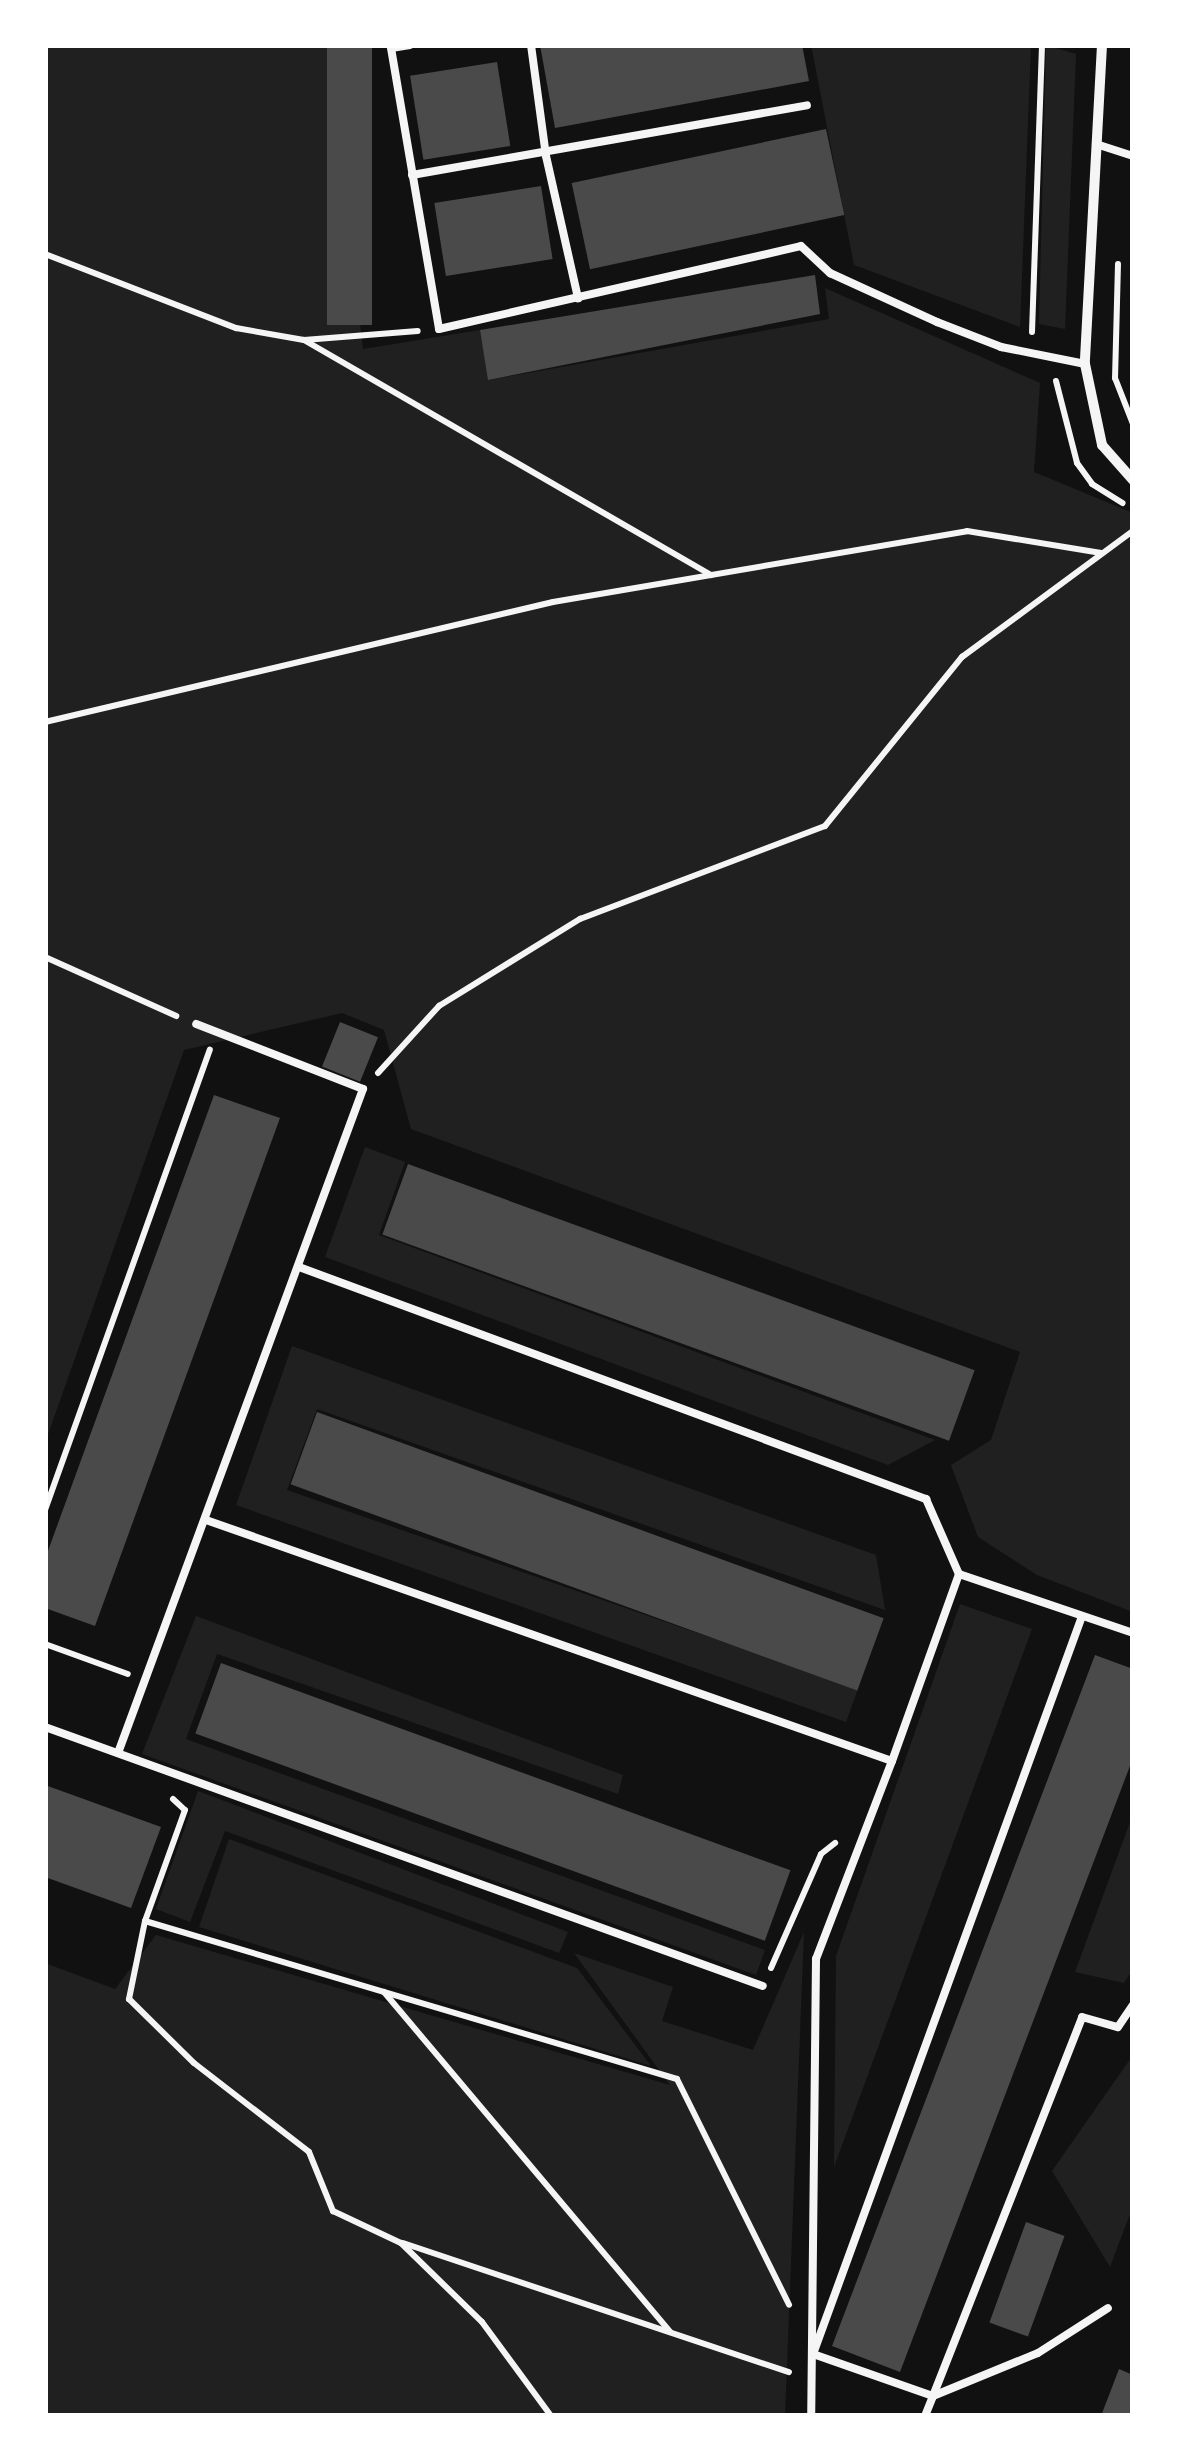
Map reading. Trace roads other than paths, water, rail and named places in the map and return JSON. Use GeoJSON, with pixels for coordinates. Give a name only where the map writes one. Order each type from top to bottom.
{"type":"FeatureCollection","features":[{"type":"Feature","properties":{"kind":"street"},"geometry":{"type":"LineString","coordinates":[[1102,45],[1084,364],[1090,406],[1102,445],[1133,480]]}},
{"type":"Feature","properties":{"kind":"lane"},"geometry":{"type":"LineString","coordinates":[[410,45],[390,48],[439,329],[801,246],[830,273],[1008,348],[1084,364]]}},
{"type":"Feature","properties":{"kind":"lane"},"geometry":{"type":"LineString","coordinates":[[531,45],[546,156],[578,298]]}},
{"type":"Feature","properties":{"kind":"lane"},"geometry":{"type":"LineString","coordinates":[[412,175],[546,156],[807,105]]}},
{"type":"Feature","properties":{"kind":"lane"},"geometry":{"type":"LineString","coordinates":[[1096,144],[1133,156]]}},
{"type":"Feature","properties":{"kind":"lane"},"geometry":{"type":"LineString","coordinates":[[118,1753],[363,1089],[196,1024]]}},
{"type":"Feature","properties":{"kind":"lane"},"geometry":{"type":"LineString","coordinates":[[299,1267],[926,1499],[960,1574],[816,1959],[811,2416]]}},
{"type":"Feature","properties":{"kind":"lane"},"geometry":{"type":"LineString","coordinates":[[206,1520],[892,1761]]}},
{"type":"Feature","properties":{"kind":"lane"},"geometry":{"type":"LineString","coordinates":[[960,1574],[1081,1619],[1133,1633]]}},
{"type":"Feature","properties":{"kind":"lane"},"geometry":{"type":"LineString","coordinates":[[813,2354],[1081,1619]]}},
{"type":"Feature","properties":{"kind":"lane"},"geometry":{"type":"LineString","coordinates":[[45,1728],[763,1986]]}},
{"type":"Feature","properties":{"kind":"lane"},"geometry":{"type":"LineString","coordinates":[[924,2416],[1082,2017],[1118,2027],[1133,2005]]}},
{"type":"Feature","properties":{"kind":"lane"},"geometry":{"type":"LineString","coordinates":[[813,2354],[933,2396],[1038,2352],[1108,2308]]}}]}
